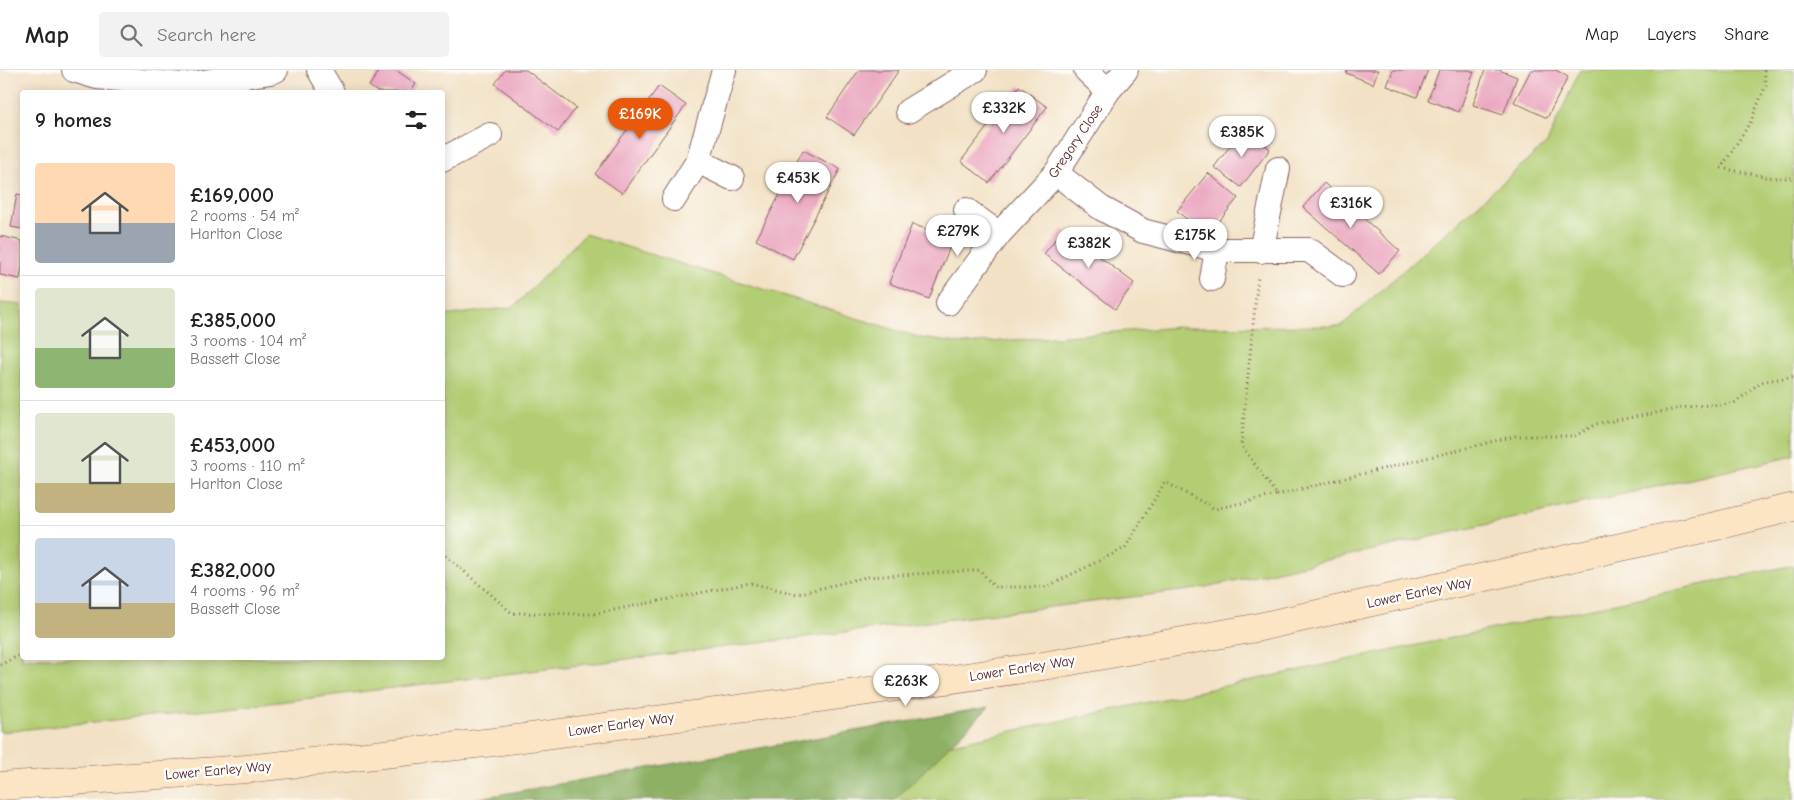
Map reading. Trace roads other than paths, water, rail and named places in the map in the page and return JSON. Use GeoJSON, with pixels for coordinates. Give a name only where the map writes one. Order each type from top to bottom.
{"type":"FeatureCollection","features":[{"type":"Feature","properties":{"kind":"main road","name":"Lower Earley Way"},"geometry":{"type":"LineString","coordinates":[[0,786],[246,769],[494,742],[1043,666],[1250,629],[1794,507]]}},
{"type":"Feature","properties":{"kind":"street"},"geometry":{"type":"LineString","coordinates":[[74,70],[98,85],[183,85],[276,70]]}},
{"type":"Feature","properties":{"kind":"street"},"geometry":{"type":"LineString","coordinates":[[319,70],[331,90]]}},
{"type":"Feature","properties":{"kind":"street"},"geometry":{"type":"LineString","coordinates":[[674,199],[698,161],[724,70]]}},
{"type":"Feature","properties":{"kind":"street"},"geometry":{"type":"LineString","coordinates":[[908,111],[975,70]]}},
{"type":"Feature","properties":{"kind":"street","name":"Gregory Close"},"geometry":{"type":"LineString","coordinates":[[1086,70],[1108,91]]}},
{"type":"Feature","properties":{"kind":"street","name":"Gregory Close"},"geometry":{"type":"LineString","coordinates":[[948,303],[1000,234],[1056,173],[1108,91],[1126,70]]}},
{"type":"Feature","properties":{"kind":"street"},"geometry":{"type":"LineString","coordinates":[[445,158],[490,135]]}},
{"type":"Feature","properties":{"kind":"street"},"geometry":{"type":"LineString","coordinates":[[698,161],[732,178]]}},
{"type":"Feature","properties":{"kind":"street"},"geometry":{"type":"LineString","coordinates":[[1261,251],[1278,169]]}},
{"type":"Feature","properties":{"kind":"street"},"geometry":{"type":"LineString","coordinates":[[1056,173],[1101,208],[1143,231],[1216,250],[1308,250],[1343,275]]}},
{"type":"Feature","properties":{"kind":"street"},"geometry":{"type":"LineString","coordinates":[[966,210],[1000,234]]}},
{"type":"Feature","properties":{"kind":"street"},"geometry":{"type":"LineString","coordinates":[[1212,279],[1216,250]]}}]}
